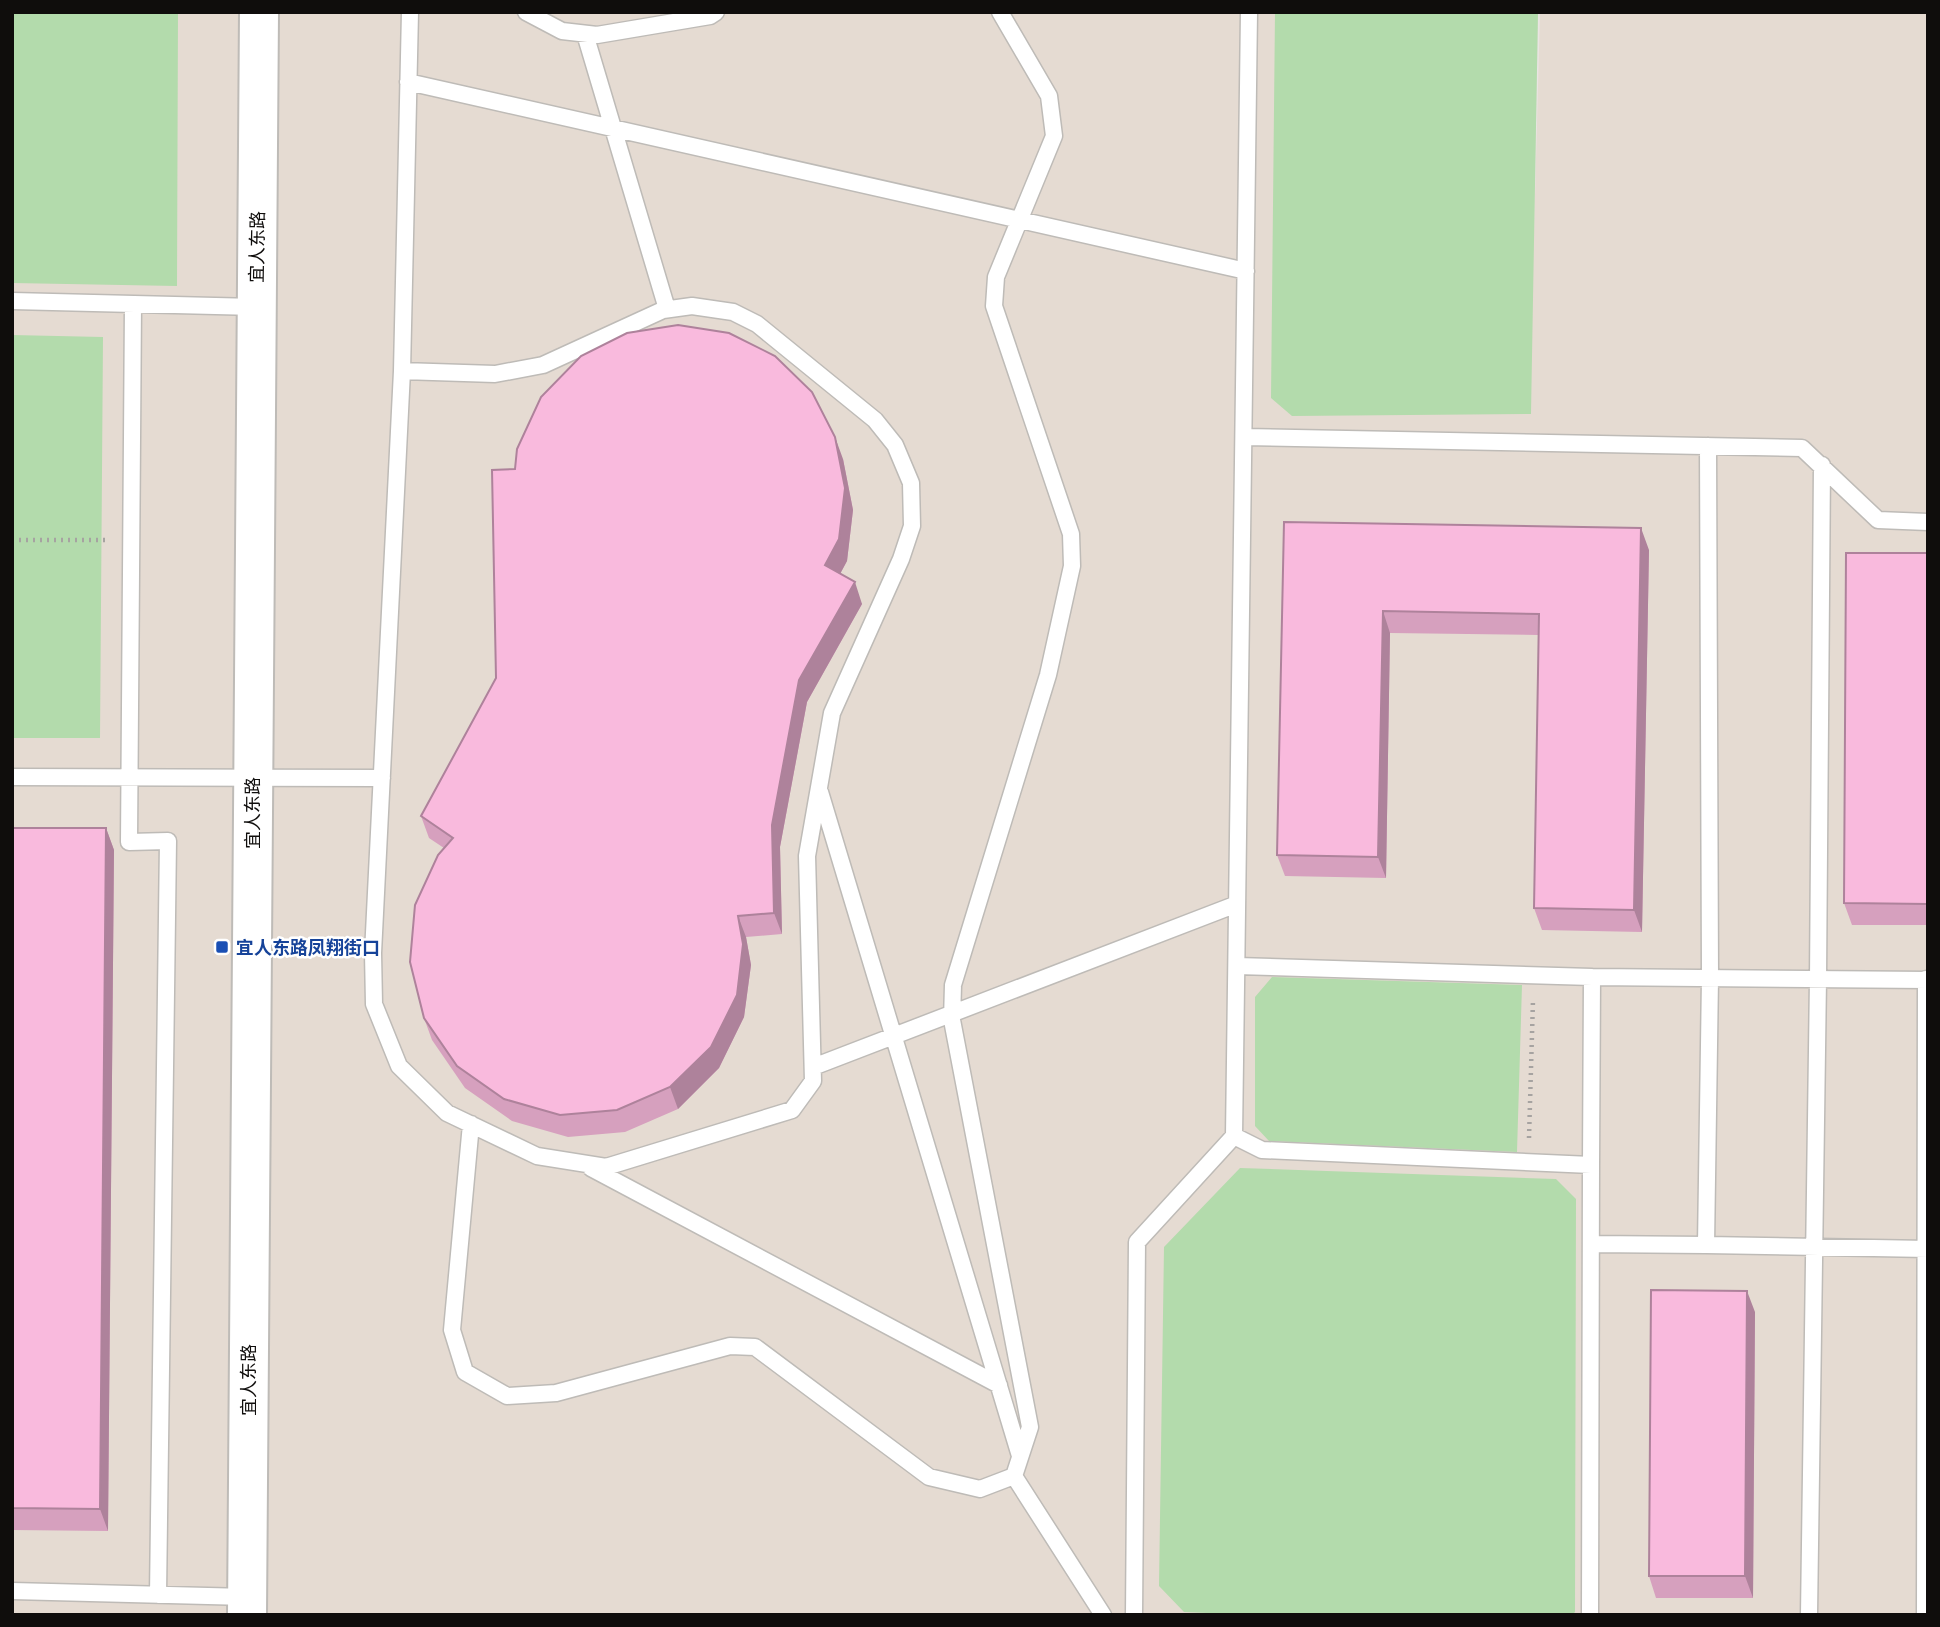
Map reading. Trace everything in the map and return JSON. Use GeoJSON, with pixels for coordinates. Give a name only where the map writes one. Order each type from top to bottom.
{"type":"FeatureCollection","features":[{"type":"Feature","properties":{"kind":"street","name":"宜人东路"},"geometry":{"type":"LineString","coordinates":[[247,1606],[259,12]]}},
{"type":"Feature","properties":{"kind":"lane"},"geometry":{"type":"LineString","coordinates":[[402,371],[495,374],[543,365],[667,309],[692,306],[733,312],[757,324],[875,420],[895,445],[911,483],[912,526],[901,559],[832,713],[807,856],[813,1081],[792,1110],[606,1167],[537,1156],[447,1113],[399,1066],[374,1004],[373,953],[402,371],[410,12]]}},
{"type":"Feature","properties":{"kind":"lane"},"geometry":{"type":"LineString","coordinates":[[526,12],[562,31],[597,35],[710,16],[716,12]]}},
{"type":"Feature","properties":{"kind":"lane"},"geometry":{"type":"LineString","coordinates":[[1000,12],[1049,96],[1054,136],[996,277],[995,306],[1071,534],[1072,566],[1048,675],[953,985],[952,1013],[1030,1427],[1014,1476],[1103,1615]]}},
{"type":"Feature","properties":{"kind":"lane"},"geometry":{"type":"LineString","coordinates":[[1134,1615],[1137,1242],[1234,1136],[1249,12]]}},
{"type":"Feature","properties":{"kind":"lane"},"geometry":{"type":"LineString","coordinates":[[584,34],[667,309]]}},
{"type":"Feature","properties":{"kind":"lane"},"geometry":{"type":"LineString","coordinates":[[408,82],[1246,271]]}},
{"type":"Feature","properties":{"kind":"lane"},"geometry":{"type":"LineString","coordinates":[[12,301],[256,307]]}},
{"type":"Feature","properties":{"kind":"lane"},"geometry":{"type":"LineString","coordinates":[[133,304],[129,842],[168,841],[158,1595]]}},
{"type":"Feature","properties":{"kind":"lane"},"geometry":{"type":"LineString","coordinates":[[1244,437],[1802,448],[1878,520],[1928,522]]}},
{"type":"Feature","properties":{"kind":"lane"},"geometry":{"type":"LineString","coordinates":[[1706,1245],[1710,978],[1708,446]]}},
{"type":"Feature","properties":{"kind":"lane"},"geometry":{"type":"LineString","coordinates":[[1810,1615],[1822,466]]}},
{"type":"Feature","properties":{"kind":"lane"},"geometry":{"type":"LineString","coordinates":[[12,777],[382,778]]}},
{"type":"Feature","properties":{"kind":"lane"},"geometry":{"type":"LineString","coordinates":[[819,787],[1020,1456]]}},
{"type":"Feature","properties":{"kind":"lane"},"geometry":{"type":"LineString","coordinates":[[813,1067],[1237,904]]}},
{"type":"Feature","properties":{"kind":"lane"},"geometry":{"type":"LineString","coordinates":[[1237,966],[1592,977],[1927,979],[1925,1615]]}},
{"type":"Feature","properties":{"kind":"lane"},"geometry":{"type":"LineString","coordinates":[[1590,1615],[1592,977]]}},
{"type":"Feature","properties":{"kind":"lane"},"geometry":{"type":"LineString","coordinates":[[471,1124],[452,1330],[465,1372],[507,1396],[556,1393],[730,1346],[755,1347],[929,1477],[979,1489],[1014,1476]]}},
{"type":"Feature","properties":{"kind":"lane"},"geometry":{"type":"LineString","coordinates":[[1234,1136],[1262,1150],[1591,1165]]}},
{"type":"Feature","properties":{"kind":"lane"},"geometry":{"type":"LineString","coordinates":[[583,1163],[999,1385]]}},
{"type":"Feature","properties":{"kind":"lane"},"geometry":{"type":"LineString","coordinates":[[1591,1244],[1927,1248]]}},
{"type":"Feature","properties":{"kind":"lane"},"geometry":{"type":"LineString","coordinates":[[12,1591],[158,1595],[247,1606]]}},
{"type":"Feature","properties":{"kind":"path"},"geometry":{"type":"LineString","coordinates":[[12,540],[131,540]]}},
{"type":"Feature","properties":{"kind":"path"},"geometry":{"type":"LineString","coordinates":[[1529,1163],[1533,975]]}},
{"type":"Feature","properties":{"kind":"shaded area"},"geometry":{"type":"Polygon","coordinates":[[[12,12],[1538,12],[1534,234],[1540,12],[1928,12],[1928,1615],[12,1615],[12,12]]]}},
{"type":"Feature","properties":{"kind":"green space"},"geometry":{"type":"Polygon","coordinates":[[[12,12],[178,12],[177,286],[12,283],[12,12]]]}},
{"type":"Feature","properties":{"kind":"green space"},"geometry":{"type":"Polygon","coordinates":[[[1275,12],[1538,12],[1531,414],[1292,416],[1271,398],[1275,12]]]}},
{"type":"Feature","properties":{"kind":"green space"},"geometry":{"type":"Polygon","coordinates":[[[12,335],[103,337],[100,738],[12,738],[12,335]]]}},
{"type":"Feature","properties":{"kind":"green space"},"geometry":{"type":"Polygon","coordinates":[[[1272,977],[1522,985],[1517,1152],[1269,1141],[1255,1126],[1255,997],[1272,977]]]}},
{"type":"Feature","properties":{"kind":"green space"},"geometry":{"type":"Polygon","coordinates":[[[1240,1168],[1556,1179],[1576,1199],[1575,1612],[1572,1615],[1252,1615],[1184,1612],[1159,1586],[1164,1247],[1240,1168]]]}},
{"type":"Feature","properties":{"kind":"building"},"geometry":{"type":"Polygon","coordinates":[[[678,325],[729,333],[775,356],[812,392],[835,437],[845,488],[839,539],[825,565],[855,582],[799,680],[772,825],[774,913],[738,916],[743,944],[737,995],[711,1047],[670,1087],[617,1110],[560,1115],[504,1099],[457,1066],[424,1018],[410,962],[415,905],[438,855],[453,838],[421,816],[496,678],[492,470],[515,469],[517,449],[541,397],[581,356],[627,333],[678,325]]]}},
{"type":"Feature","properties":{"kind":"building"},"geometry":{"type":"Polygon","coordinates":[[[1284,522],[1641,528],[1634,910],[1534,908],[1539,614],[1383,611],[1378,857],[1277,855],[1284,522]]]}},
{"type":"Feature","properties":{"kind":"building"},"geometry":{"type":"Polygon","coordinates":[[[1846,553],[1928,553],[1928,904],[1844,903],[1846,553]]]}},
{"type":"Feature","properties":{"kind":"building"},"geometry":{"type":"Polygon","coordinates":[[[12,828],[106,828],[100,1509],[12,1508],[12,828]]]}},
{"type":"Feature","properties":{"kind":"building"},"geometry":{"type":"Polygon","coordinates":[[[1651,1290],[1747,1291],[1745,1576],[1649,1576],[1651,1290]]]}},
{"type":"Feature","properties":{"kind":"place","name":"宜人东路凤翔街口"},"geometry":{"type":"Point","coordinates":[222,947]}}]}
